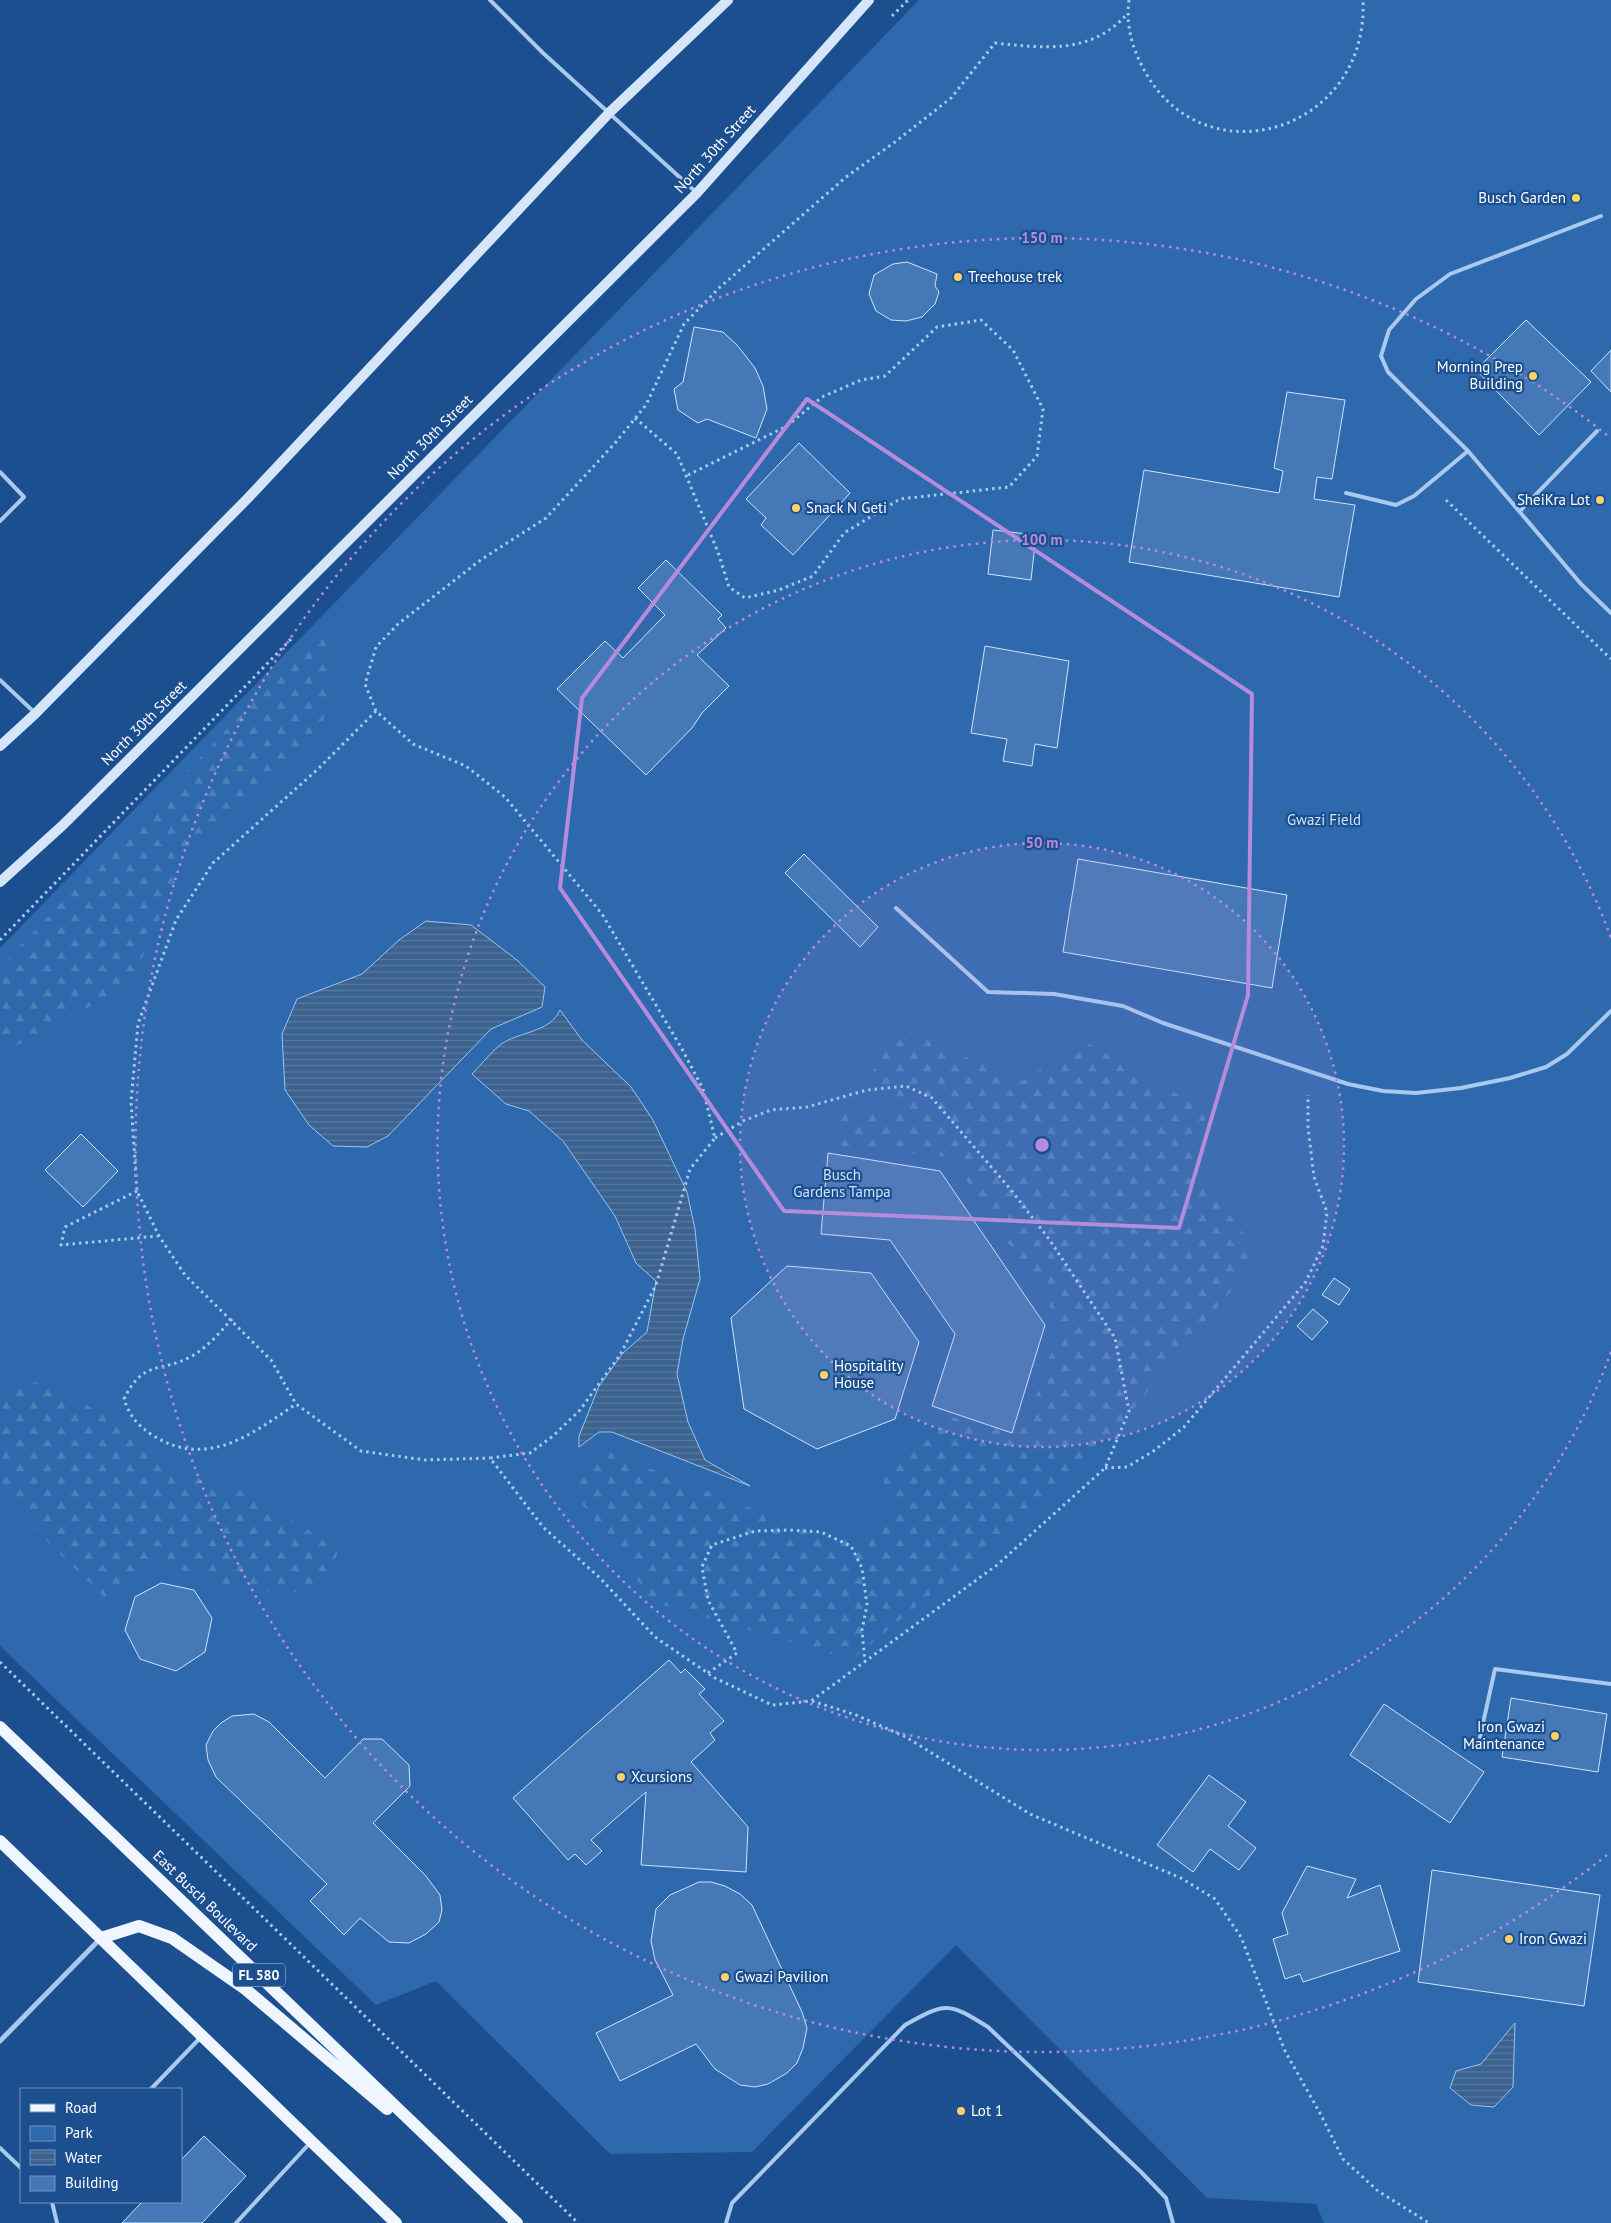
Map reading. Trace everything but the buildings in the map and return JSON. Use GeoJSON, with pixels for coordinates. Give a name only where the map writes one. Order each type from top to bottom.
{"type":"FeatureCollection","features":[{"type":"Feature","properties":{"kind":"main road"},"geometry":{"type":"LineString","coordinates":[[0,746],[35,714],[249,497],[610,112],[728,0]]}},
{"type":"Feature","properties":{"kind":"main road","name":"North 30th Street"},"geometry":{"type":"LineString","coordinates":[[0,882],[63,825],[696,193],[869,0]]}},
{"type":"Feature","properties":{"kind":"main road","name":"East Busch Boulevard"},"geometry":{"type":"LineString","coordinates":[[0,1727],[517,2223]]}},
{"type":"Feature","properties":{"kind":"main road"},"geometry":{"type":"LineString","coordinates":[[0,1842],[102,1938],[396,2223]]}},
{"type":"Feature","properties":{"kind":"main road"},"geometry":{"type":"LineString","coordinates":[[102,1938],[139,1926],[172,1938],[244,1988],[479,2186]]}},
{"type":"Feature","properties":{"kind":"street"},"geometry":{"type":"LineString","coordinates":[[0,2042],[102,1938]]}},
{"type":"Feature","properties":{"kind":"lane"},"geometry":{"type":"LineString","coordinates":[[490,0],[544,53],[696,193]]}},
{"type":"Feature","properties":{"kind":"lane"},"geometry":{"type":"LineString","coordinates":[[1601,216],[1450,274],[1416,299],[1389,330],[1382,356],[1388,372],[1468,451],[1581,584],[1611,613]]}},
{"type":"Feature","properties":{"kind":"lane"},"geometry":{"type":"LineString","coordinates":[[1520,512],[1597,432]]}},
{"type":"Feature","properties":{"kind":"lane"},"geometry":{"type":"LineString","coordinates":[[1346,493],[1396,504],[1414,496],[1468,451]]}},
{"type":"Feature","properties":{"kind":"lane"},"geometry":{"type":"LineString","coordinates":[[0,472],[24,497],[0,522]]}},
{"type":"Feature","properties":{"kind":"lane"},"geometry":{"type":"LineString","coordinates":[[0,680],[35,714]]}},
{"type":"Feature","properties":{"kind":"lane"},"geometry":{"type":"LineString","coordinates":[[896,908],[988,992],[1054,994],[1122,1006],[1163,1023],[1312,1072],[1366,1087],[1416,1093],[1461,1088],[1510,1078],[1546,1067],[1567,1054],[1611,1011]]}},
{"type":"Feature","properties":{"kind":"lane"},"geometry":{"type":"LineString","coordinates":[[1480,1737],[1495,1669],[1611,1684]]}},
{"type":"Feature","properties":{"kind":"lane"},"geometry":{"type":"LineString","coordinates":[[726,2223],[732,2203],[905,2025],[935,2008],[959,2009],[988,2027],[1166,2198],[1173,2223]]}},
{"type":"Feature","properties":{"kind":"lane"},"geometry":{"type":"LineString","coordinates":[[152,2088],[202,2036]]}},
{"type":"Feature","properties":{"kind":"lane"},"geometry":{"type":"LineString","coordinates":[[236,2223],[312,2141]]}},
{"type":"Feature","properties":{"kind":"lane"},"geometry":{"type":"LineString","coordinates":[[0,2148],[20,2167]]}},
{"type":"Feature","properties":{"kind":"lane"},"geometry":{"type":"LineString","coordinates":[[52,2203],[57,2223]]}},
{"type":"Feature","properties":{"kind":"path"},"geometry":{"type":"LineString","coordinates":[[1129,0],[1127,14],[1133,49],[1149,80],[1172,105],[1202,123],[1236,131],[1270,129],[1303,117],[1330,96],[1350,69],[1362,36],[1364,0]]}},
{"type":"Feature","properties":{"kind":"path"},"geometry":{"type":"LineString","coordinates":[[715,1138],[703,1089],[682,1049],[602,914],[505,797],[466,766],[413,744],[376,711],[366,684],[376,647],[398,624],[482,559],[546,518],[616,442],[646,404],[684,324],[701,306],[846,177],[951,98],[995,43],[1044,48],[1066,48],[1117,26],[1127,14]]}},
{"type":"Feature","properties":{"kind":"path"},"geometry":{"type":"LineString","coordinates":[[635,418],[677,454],[686,476],[718,552],[729,587],[745,598],[779,590],[813,576],[844,533],[900,499],[1009,487],[1037,456],[1043,409],[1013,350],[980,320],[937,327],[885,376],[861,380],[822,397],[787,426],[686,476]]}},
{"type":"Feature","properties":{"kind":"path"},"geometry":{"type":"LineString","coordinates":[[1430,484],[1611,659]]}},
{"type":"Feature","properties":{"kind":"path"},"geometry":{"type":"LineString","coordinates":[[376,711],[319,768],[213,863],[176,920],[138,1024],[131,1102],[137,1191],[159,1236],[185,1275],[272,1360],[296,1404],[361,1451],[425,1460],[490,1458],[530,1453],[553,1436],[580,1410],[620,1355],[656,1285],[690,1169],[715,1138],[743,1121],[771,1110],[807,1107],[867,1090],[906,1086],[932,1098],[1022,1204],[1049,1239],[1115,1338],[1129,1411],[1105,1468],[997,1565],[811,1701]]}},
{"type":"Feature","properties":{"kind":"path"},"geometry":{"type":"LineString","coordinates":[[1105,1468],[1127,1467],[1155,1450],[1184,1428],[1305,1283],[1322,1246],[1327,1212],[1314,1177],[1308,1128],[1308,1094],[1312,1072]]}},
{"type":"Feature","properties":{"kind":"path"},"geometry":{"type":"LineString","coordinates":[[137,1191],[65,1227],[61,1245],[159,1236]]}},
{"type":"Feature","properties":{"kind":"path"},"geometry":{"type":"LineString","coordinates":[[232,1319],[204,1348],[192,1356],[149,1368],[132,1384],[124,1399],[128,1413],[140,1427],[166,1444],[198,1450],[221,1447],[251,1435],[296,1404]]}},
{"type":"Feature","properties":{"kind":"path"},"geometry":{"type":"LineString","coordinates":[[490,1458],[543,1526],[600,1578],[655,1638],[708,1673],[772,1705],[811,1701],[856,1715],[906,1737],[1030,1814],[1182,1878],[1215,1899],[1241,1938],[1285,2050],[1322,2115],[1343,2158],[1378,2191],[1429,2223]]}},
{"type":"Feature","properties":{"kind":"path"},"geometry":{"type":"LineString","coordinates":[[708,1673],[737,1654],[708,1600],[702,1567],[712,1545],[755,1531],[821,1532],[851,1546],[862,1568],[867,1605],[862,1630],[865,1662]]}},
{"type":"Feature","properties":{"kind":"path"},"geometry":{"type":"LineString","coordinates":[[0,1662],[578,2223]]}},
{"type":"Feature","properties":{"kind":"highlighted area"},"geometry":{"type":"Polygon","coordinates":[[[807,399],[1252,694],[1248,995],[1179,1228],[784,1211],[560,888],[582,698],[807,399]]]}},
{"type":"Feature","properties":{"kind":"green space","name":"Busch Gardens Tampa"},"geometry":{"type":"Polygon","coordinates":[[[919,0],[1611,0],[1611,2223],[1324,2223],[1316,2204],[1207,2198],[956,1945],[752,2152],[610,2154],[436,1981],[376,2005],[0,1646],[0,948],[919,0]]]}},
{"type":"Feature","properties":{"kind":"green space"},"geometry":{"type":"Polygon","coordinates":[[[327,624],[330,663],[322,737],[192,845],[130,985],[0,1054],[0,967],[327,624]]]}},
{"type":"Feature","properties":{"kind":"green space"},"geometry":{"type":"Polygon","coordinates":[[[897,1027],[1022,1081],[1085,1041],[1207,1111],[1192,1164],[1260,1256],[1091,1460],[852,1660],[653,1602],[565,1480],[603,1450],[838,1542],[893,1524],[883,1475],[936,1416],[1027,1424],[1061,1323],[951,1157],[837,1147],[830,1113],[893,1108],[869,1077],[897,1027]]]}},
{"type":"Feature","properties":{"kind":"green space"},"geometry":{"type":"Polygon","coordinates":[[[44,1381],[101,1413],[183,1473],[246,1493],[340,1549],[318,1592],[248,1591],[149,1560],[107,1600],[2,1497],[0,1499],[0,1389],[44,1381]]]}},
{"type":"Feature","properties":{"kind":"water"},"geometry":{"type":"Polygon","coordinates":[[[426,921],[471,925],[517,960],[545,987],[542,1007],[491,1029],[388,1136],[367,1147],[333,1146],[309,1125],[285,1090],[282,1034],[297,999],[362,974],[399,940],[426,921]]]}},
{"type":"Feature","properties":{"kind":"water"},"geometry":{"type":"Polygon","coordinates":[[[560,1010],[582,1040],[631,1087],[653,1120],[687,1192],[695,1229],[700,1279],[683,1339],[677,1374],[688,1422],[705,1460],[750,1486],[612,1432],[599,1432],[579,1447],[579,1436],[599,1386],[623,1353],[647,1332],[656,1281],[636,1263],[615,1216],[563,1141],[529,1111],[506,1104],[472,1074],[500,1045],[549,1023],[560,1010]]]}},
{"type":"Feature","properties":{"kind":"water"},"geometry":{"type":"Polygon","coordinates":[[[1515,2023],[1513,2087],[1494,2107],[1471,2105],[1450,2088],[1456,2071],[1481,2064],[1515,2023]]]}},
{"type":"Feature","properties":{"kind":"place","name":"Busch Garden"},"geometry":{"type":"Point","coordinates":[1576,198]}},
{"type":"Feature","properties":{"kind":"place","name":"Treehouse trek"},"geometry":{"type":"Point","coordinates":[958,277]}},
{"type":"Feature","properties":{"kind":"place","name":"Morning Prep Building"},"geometry":{"type":"Point","coordinates":[1533,376]}},
{"type":"Feature","properties":{"kind":"place","name":"SheiKra Lot"},"geometry":{"type":"Point","coordinates":[1600,500]}},
{"type":"Feature","properties":{"kind":"place","name":"Snack N Geti"},"geometry":{"type":"Point","coordinates":[796,508]}},
{"type":"Feature","properties":{"kind":"place","name":"Hospitality House"},"geometry":{"type":"Point","coordinates":[824,1375]}},
{"type":"Feature","properties":{"kind":"place","name":"Iron Gwazi Maintenance"},"geometry":{"type":"Point","coordinates":[1555,1736]}},
{"type":"Feature","properties":{"kind":"place","name":"Xcursions"},"geometry":{"type":"Point","coordinates":[621,1777]}},
{"type":"Feature","properties":{"kind":"place","name":"Iron Gwazi"},"geometry":{"type":"Point","coordinates":[1509,1939]}},
{"type":"Feature","properties":{"kind":"place","name":"Gwazi Pavilion"},"geometry":{"type":"Point","coordinates":[725,1977]}},
{"type":"Feature","properties":{"kind":"place","name":"Lot 1"},"geometry":{"type":"Point","coordinates":[961,2111]}},
{"type":"Feature","properties":{"kind":"park label","name":"Gwazi Field"},"geometry":{"type":"Point","coordinates":[1324,820]}}]}
